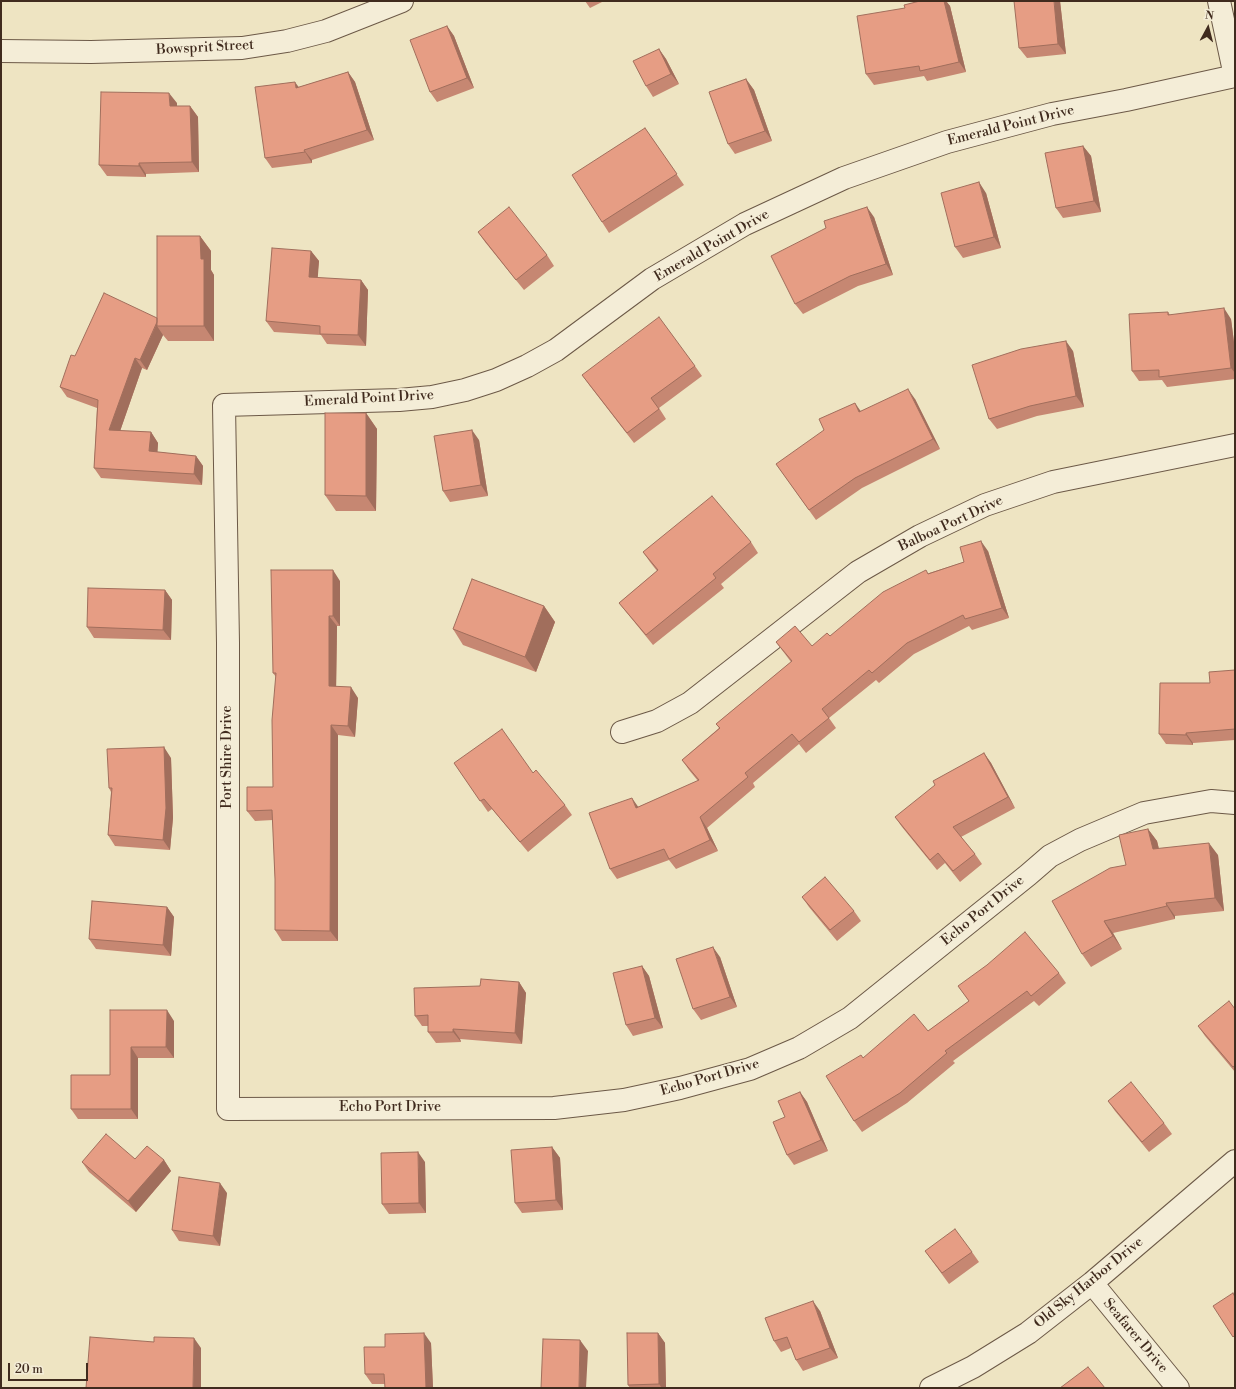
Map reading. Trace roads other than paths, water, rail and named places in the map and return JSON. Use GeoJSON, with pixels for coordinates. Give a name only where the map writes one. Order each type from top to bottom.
{"type":"FeatureCollection","features":[{"type":"Feature","properties":{"kind":"street","name":"Bowsprit Street"},"geometry":{"type":"LineString","coordinates":[[1,51],[98,52],[242,48],[287,41],[326,31],[402,1]]}},
{"type":"Feature","properties":{"kind":"street"},"geometry":{"type":"LineString","coordinates":[[1219,1],[1235,76]]}},
{"type":"Feature","properties":{"kind":"street","name":"Emerald Point Drive"},"geometry":{"type":"LineString","coordinates":[[224,405],[399,400],[465,390],[496,380],[527,366],[556,350],[652,279],[745,224],[844,178],[947,142],[1052,114],[1126,100],[1235,76]]}},
{"type":"Feature","properties":{"kind":"street","name":"Port Shire Drive"},"geometry":{"type":"LineString","coordinates":[[224,405],[228,643],[228,1109]]}},
{"type":"Feature","properties":{"kind":"street","name":"Balboa Port Drive"},"geometry":{"type":"LineString","coordinates":[[622,732],[657,722],[690,703],[858,572],[928,532],[985,505],[1053,482],[1235,445]]}},
{"type":"Feature","properties":{"kind":"street","name":"Echo Port Drive"},"geometry":{"type":"LineString","coordinates":[[228,1109],[554,1108],[624,1100],[680,1088],[750,1069],[799,1048],[850,1018],[1050,856],[1080,840],[1144,813],[1211,801],[1235,803]]}},
{"type":"Feature","properties":{"kind":"street","name":"Old Sky Harbor Drive"},"geometry":{"type":"LineString","coordinates":[[931,1388],[973,1367],[1028,1333],[1092,1283],[1235,1161]]}},
{"type":"Feature","properties":{"kind":"street","name":"Seafarer Drive"},"geometry":{"type":"LineString","coordinates":[[1092,1283],[1178,1388]]}}]}
